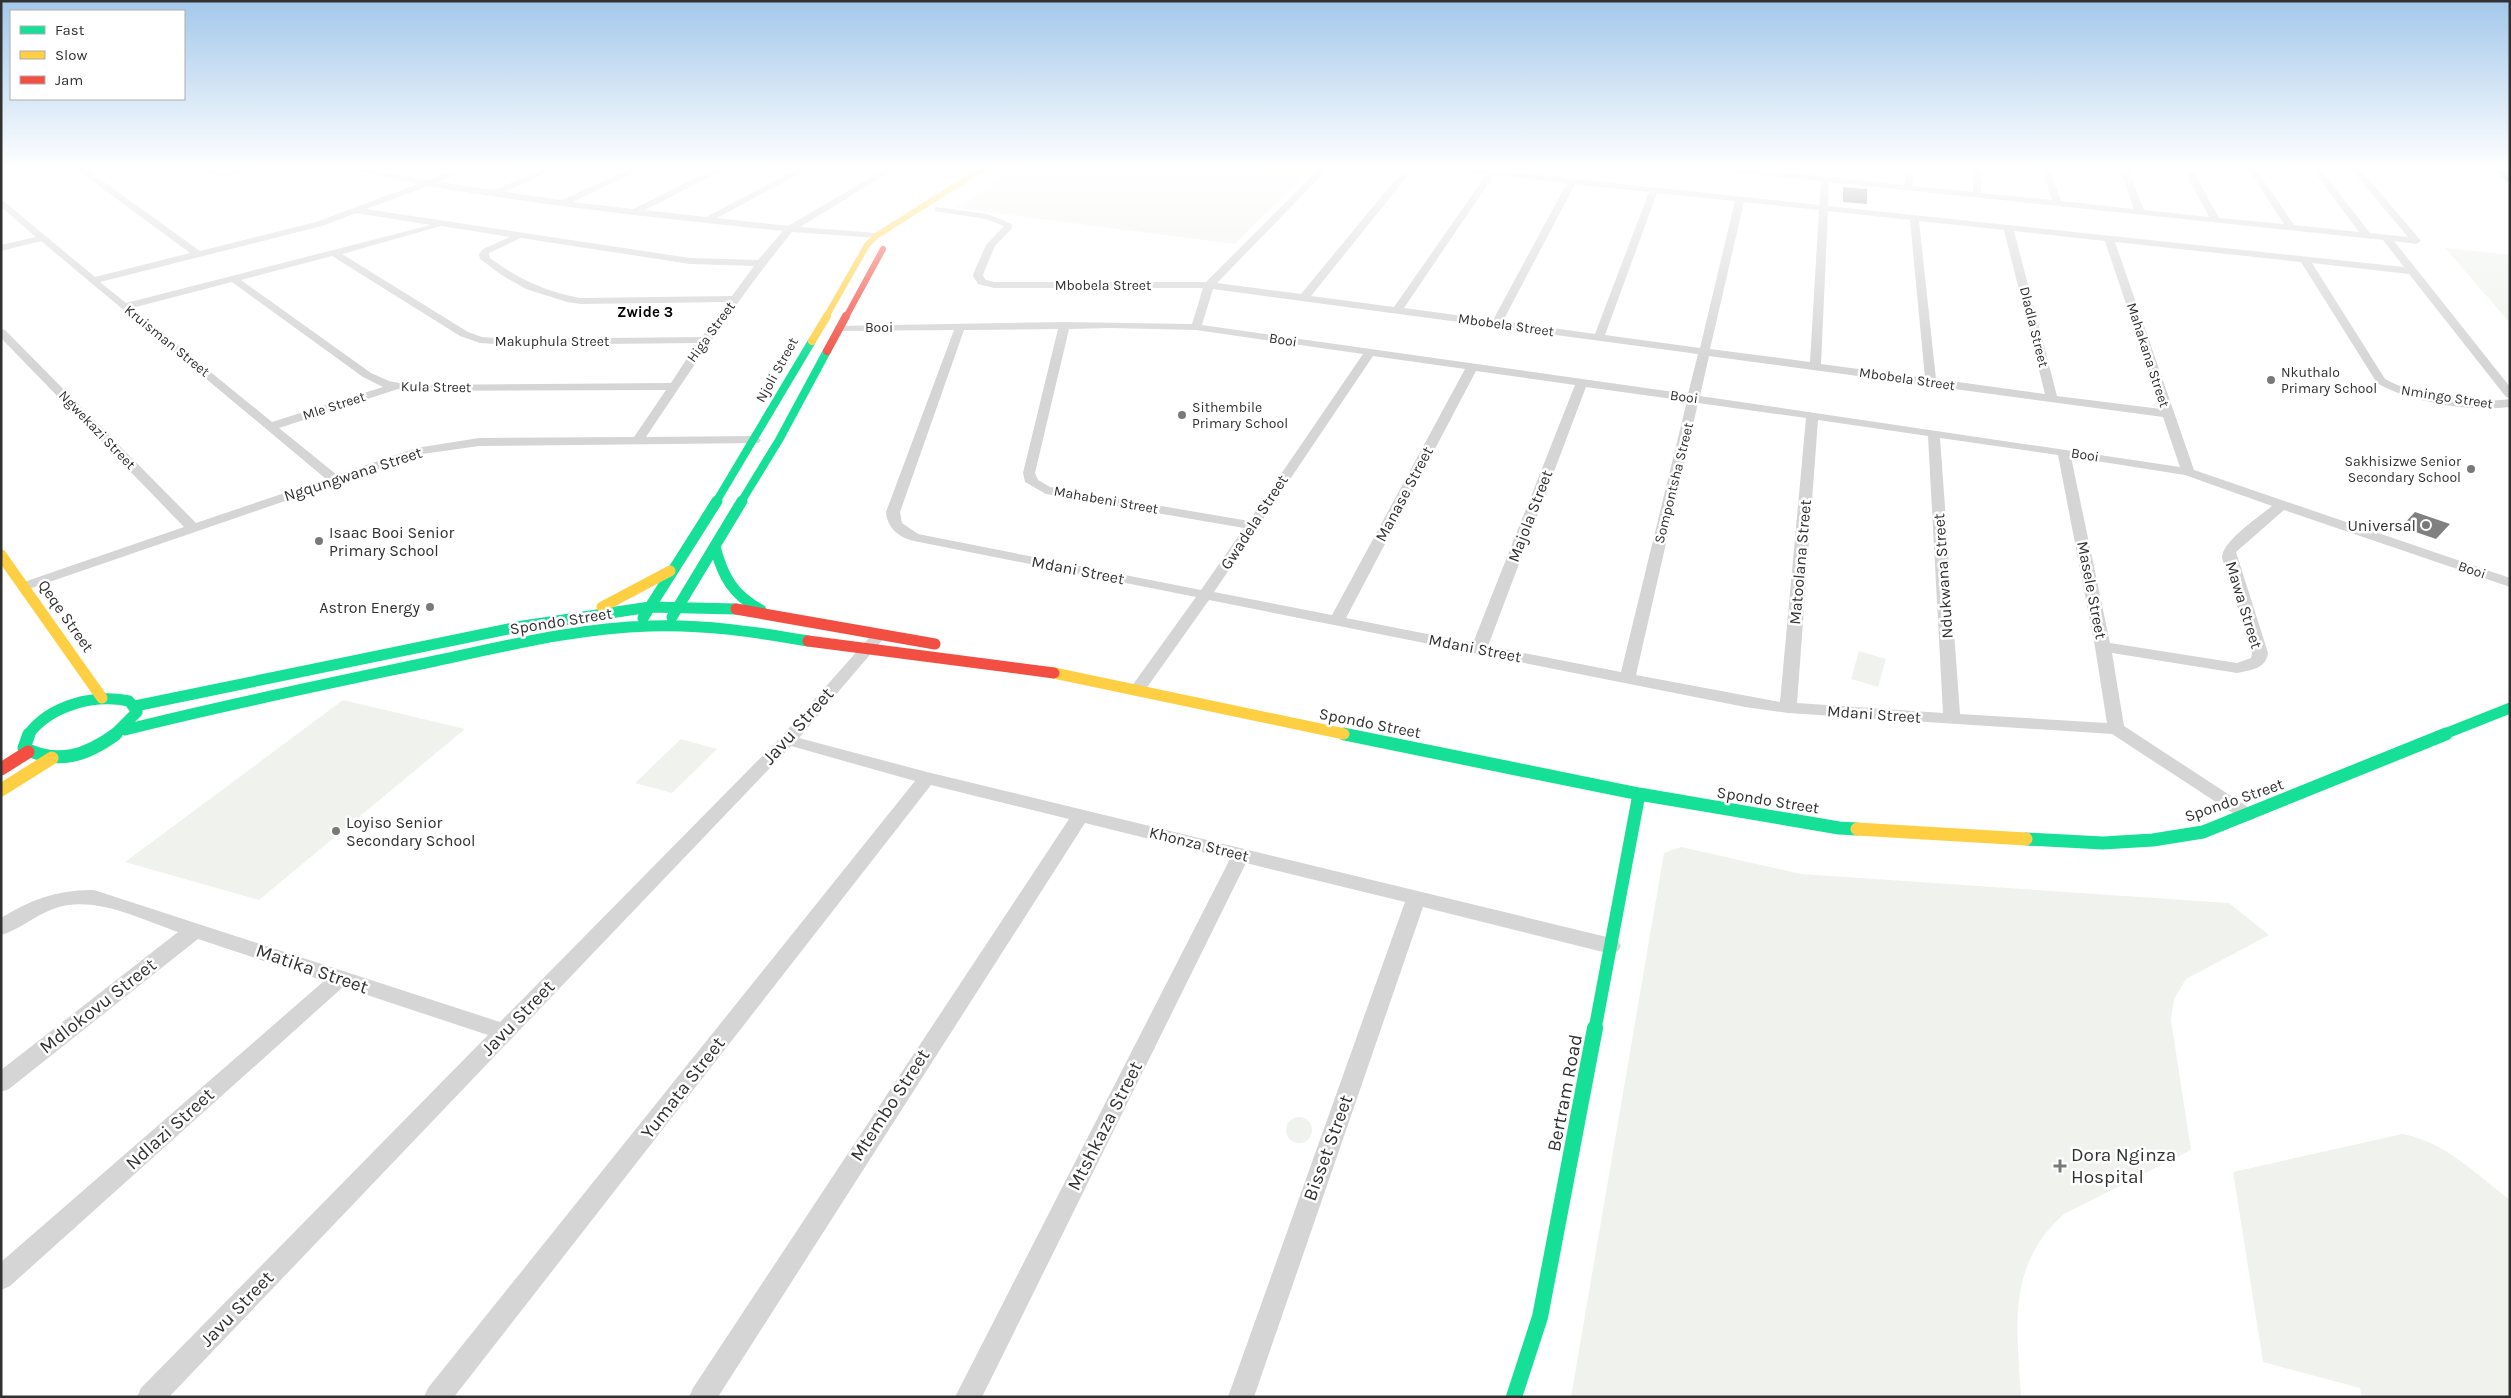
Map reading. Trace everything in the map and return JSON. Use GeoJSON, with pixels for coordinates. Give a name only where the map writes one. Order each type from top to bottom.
{"type":"FeatureCollection","features":[{"type":"Feature","properties":{"kind":"main road","name":"Njoli Street"},"geometry":{"type":"LineString","coordinates":[[638,626],[755,440],[860,256],[879,234]]}},
{"type":"Feature","properties":{"kind":"main road"},"geometry":{"type":"LineString","coordinates":[[667,626],[779,440],[885,245],[898,234]]}},
{"type":"Feature","properties":{"kind":"main road"},"geometry":{"type":"LineString","coordinates":[[715,547],[721,573],[729,589],[745,602],[768,613]]}},
{"type":"Feature","properties":{"kind":"main road","name":"Qeqe Street"},"geometry":{"type":"LineString","coordinates":[[1,555],[26,586],[102,698]]}},
{"type":"Feature","properties":{"kind":"main road"},"geometry":{"type":"LineString","coordinates":[[583,616],[651,583],[675,568]]}},
{"type":"Feature","properties":{"kind":"main road","name":"Spondo Street"},"geometry":{"type":"LineString","coordinates":[[135,706],[346,661],[583,616],[650,607],[768,613],[955,648],[1009,664],[1137,690],[1227,711],[1639,794],[1839,828],[2103,843],[2153,840],[2202,832],[2510,708]]}},
{"type":"Feature","properties":{"kind":"main road","name":"Spondo Street"},"geometry":{"type":"LineString","coordinates":[[52,758],[92,749],[125,730],[235,702],[554,637],[638,626],[667,626],[764,633],[864,651],[1009,664]]}},
{"type":"Feature","properties":{"kind":"main road"},"geometry":{"type":"LineString","coordinates":[[52,758],[37,756],[28,752],[23,742],[32,728],[64,708],[102,698],[124,699],[135,706],[137,712],[125,730]]}},
{"type":"Feature","properties":{"kind":"main road"},"geometry":{"type":"LineString","coordinates":[[1,769],[28,752]]}},
{"type":"Feature","properties":{"kind":"main road"},"geometry":{"type":"LineString","coordinates":[[1,790],[52,758]]}},
{"type":"Feature","properties":{"kind":"main road","name":"Bertram Road"},"geometry":{"type":"LineString","coordinates":[[1514,1397],[1540,1317],[1639,794]]}},
{"type":"Feature","properties":{"kind":"street","name":"Kruisman Street"},"geometry":{"type":"LineString","coordinates":[[40,234],[95,280],[124,307],[334,479]]}},
{"type":"Feature","properties":{"kind":"street"},"geometry":{"type":"LineString","coordinates":[[170,234],[199,255]]}},
{"type":"Feature","properties":{"kind":"street"},"geometry":{"type":"LineString","coordinates":[[95,280],[281,234]]}},
{"type":"Feature","properties":{"kind":"street"},"geometry":{"type":"LineString","coordinates":[[124,307],[405,234]]}},
{"type":"Feature","properties":{"kind":"street"},"geometry":{"type":"LineString","coordinates":[[508,234],[703,262],[761,263]]}},
{"type":"Feature","properties":{"kind":"street","name":"Higa Street"},"geometry":{"type":"LineString","coordinates":[[638,440],[672,386],[761,263],[785,234]]}},
{"type":"Feature","properties":{"kind":"street"},"geometry":{"type":"LineString","coordinates":[[854,234],[876,236]]}},
{"type":"Feature","properties":{"kind":"street","name":"Mbobela Street"},"geometry":{"type":"LineString","coordinates":[[1003,234],[991,245],[979,272],[979,279],[987,284],[1023,286],[1209,285],[2168,414]]}},
{"type":"Feature","properties":{"kind":"street"},"geometry":{"type":"LineString","coordinates":[[1196,327],[1209,285],[1259,234]]}},
{"type":"Feature","properties":{"kind":"street"},"geometry":{"type":"LineString","coordinates":[[1304,297],[1355,234]]}},
{"type":"Feature","properties":{"kind":"street"},"geometry":{"type":"LineString","coordinates":[[1397,310],[1450,234]]}},
{"type":"Feature","properties":{"kind":"street"},"geometry":{"type":"LineString","coordinates":[[1496,324],[1544,234]]}},
{"type":"Feature","properties":{"kind":"street"},"geometry":{"type":"LineString","coordinates":[[1599,337],[1637,234]]}},
{"type":"Feature","properties":{"kind":"street","name":"Sompontsha Street"},"geometry":{"type":"LineString","coordinates":[[1627,679],[1695,398],[1703,352],[1732,234]]}},
{"type":"Feature","properties":{"kind":"street"},"geometry":{"type":"LineString","coordinates":[[1815,366],[1823,234]]}},
{"type":"Feature","properties":{"kind":"street"},"geometry":{"type":"LineString","coordinates":[[1916,234],[1931,382]]}},
{"type":"Feature","properties":{"kind":"street","name":"Dladla Street"},"geometry":{"type":"LineString","coordinates":[[2010,234],[2052,398]]}},
{"type":"Feature","properties":{"kind":"street"},"geometry":{"type":"LineString","coordinates":[[2074,234],[2412,271]]}},
{"type":"Feature","properties":{"kind":"street"},"geometry":{"type":"LineString","coordinates":[[2348,234],[2416,241],[2410,234]]}},
{"type":"Feature","properties":{"kind":"street"},"geometry":{"type":"LineString","coordinates":[[519,236],[486,251],[484,254],[485,259],[536,290],[556,297],[599,301],[735,299]]}},
{"type":"Feature","properties":{"kind":"street"},"geometry":{"type":"LineString","coordinates":[[1,248],[44,238]]}},
{"type":"Feature","properties":{"kind":"street","name":"Mahakana Street"},"geometry":{"type":"LineString","coordinates":[[2109,238],[2188,472]]}},
{"type":"Feature","properties":{"kind":"street","name":"Nmingo Street"},"geometry":{"type":"LineString","coordinates":[[2386,238],[2510,395]]}},
{"type":"Feature","properties":{"kind":"street","name":"Makuphula Street"},"geometry":{"type":"LineString","coordinates":[[334,253],[458,331],[480,340],[510,342],[705,340]]}},
{"type":"Feature","properties":{"kind":"street","name":"Nmingo Street"},"geometry":{"type":"LineString","coordinates":[[2304,259],[2381,381],[2412,394],[2492,404],[2510,403]]}},
{"type":"Feature","properties":{"kind":"street","name":"Kula Street"},"geometry":{"type":"LineString","coordinates":[[234,279],[367,375],[386,384],[396,386],[672,386]]}},
{"type":"Feature","properties":{"kind":"street","name":"Booi"},"geometry":{"type":"LineString","coordinates":[[839,328],[1064,325],[1196,327],[2064,452],[2188,472],[2510,583]]}},
{"type":"Feature","properties":{"kind":"street","name":"Mahabeni Street"},"geometry":{"type":"LineString","coordinates":[[1064,325],[1029,473],[1032,482],[1046,490],[1251,526]]}},
{"type":"Feature","properties":{"kind":"street","name":"Mdani Street"},"geometry":{"type":"LineString","coordinates":[[960,327],[893,512],[892,520],[897,526],[914,537],[1627,679],[1788,708],[2116,729],[2139,742],[2248,815]]}},
{"type":"Feature","properties":{"kind":"street","name":"Ngwekazi Street"},"geometry":{"type":"LineString","coordinates":[[1,332],[193,528]]}},
{"type":"Feature","properties":{"kind":"street","name":"Gwadela Street"},"geometry":{"type":"LineString","coordinates":[[1137,690],[1205,595],[1369,353]]}},
{"type":"Feature","properties":{"kind":"street","name":"Manase Street"},"geometry":{"type":"LineString","coordinates":[[1337,622],[1472,367]]}},
{"type":"Feature","properties":{"kind":"street","name":"Majola Street"},"geometry":{"type":"LineString","coordinates":[[1479,649],[1582,382]]}},
{"type":"Feature","properties":{"kind":"street","name":"Mle Street"},"geometry":{"type":"LineString","coordinates":[[271,426],[396,386]]}},
{"type":"Feature","properties":{"kind":"street","name":"Matoolana Street"},"geometry":{"type":"LineString","coordinates":[[1788,708],[1812,416]]}},
{"type":"Feature","properties":{"kind":"street","name":"Ndukwana Street"},"geometry":{"type":"LineString","coordinates":[[1934,433],[1952,719]]}},
{"type":"Feature","properties":{"kind":"street","name":"Ngqungwana Street"},"geometry":{"type":"LineString","coordinates":[[26,586],[407,454],[457,445],[513,441],[755,440]]}},
{"type":"Feature","properties":{"kind":"street","name":"Masele Street"},"geometry":{"type":"LineString","coordinates":[[2064,452],[2103,646],[2116,729]]}},
{"type":"Feature","properties":{"kind":"street","name":"Mawa Street"},"geometry":{"type":"LineString","coordinates":[[2103,646],[2237,668],[2252,665],[2259,660],[2260,653],[2229,558],[2229,552],[2233,546],[2282,505]]}},
{"type":"Feature","properties":{"kind":"street","name":"Javu Street"},"geometry":{"type":"LineString","coordinates":[[150,1397],[788,740],[880,634]]}},
{"type":"Feature","properties":{"kind":"street","name":"Khonza Street"},"geometry":{"type":"LineString","coordinates":[[788,740],[927,778],[1611,946]]}},
{"type":"Feature","properties":{"kind":"street","name":"Yumata Street"},"geometry":{"type":"LineString","coordinates":[[437,1397],[927,778]]}},
{"type":"Feature","properties":{"kind":"street","name":"Mtembo Street"},"geometry":{"type":"LineString","coordinates":[[702,1397],[1081,815]]}},
{"type":"Feature","properties":{"kind":"street","name":"Mtshkaza Street"},"geometry":{"type":"LineString","coordinates":[[968,1397],[1241,855]]}},
{"type":"Feature","properties":{"kind":"street"},"geometry":{"type":"LineString","coordinates":[[1,928],[38,906],[73,896],[94,897],[120,905]]}},
{"type":"Feature","properties":{"kind":"street","name":"Bisset Street"},"geometry":{"type":"LineString","coordinates":[[1241,1397],[1416,899]]}},
{"type":"Feature","properties":{"kind":"street","name":"Matika Street"},"geometry":{"type":"LineString","coordinates":[[120,905],[504,1032]]}},
{"type":"Feature","properties":{"kind":"street","name":"Mdlokovu Street"},"geometry":{"type":"LineString","coordinates":[[1,1083],[195,930]]}},
{"type":"Feature","properties":{"kind":"street","name":"Ndlazi Street"},"geometry":{"type":"LineString","coordinates":[[1,1278],[339,979]]}},
{"type":"Feature","properties":{"kind":"shaded area"},"geometry":{"type":"Polygon","coordinates":[[[1159,234],[1245,234],[1235,244],[1159,234]]]}},
{"type":"Feature","properties":{"kind":"shaded area"},"geometry":{"type":"Polygon","coordinates":[[[2445,248],[2510,255],[2510,323],[2445,248]]]}},
{"type":"Feature","properties":{"kind":"shaded area"},"geometry":{"type":"Polygon","coordinates":[[[1859,651],[1886,659],[1878,687],[1851,679],[1859,651]]]}},
{"type":"Feature","properties":{"kind":"shaded area"},"geometry":{"type":"Polygon","coordinates":[[[343,700],[465,729],[259,900],[125,862],[343,700]]]}},
{"type":"Feature","properties":{"kind":"shaded area"},"geometry":{"type":"Polygon","coordinates":[[[681,739],[717,749],[672,793],[635,783],[681,739]]]}},
{"type":"Feature","properties":{"kind":"shaded area"},"geometry":{"type":"Polygon","coordinates":[[[1681,847],[1801,874],[2229,903],[2269,935],[2186,979],[2174,999],[2171,1020],[2191,1150],[2064,1214],[2045,1234],[2032,1255],[2024,1276],[2019,1298],[2018,1346],[2021,1397],[1571,1397],[1664,853],[1681,847]]]}},
{"type":"Feature","properties":{"kind":"shaded area"},"geometry":{"type":"Polygon","coordinates":[[[1299,1117],[1308,1121],[1312,1130],[1308,1139],[1299,1143],[1290,1139],[1286,1130],[1290,1121],[1299,1117]]]}},
{"type":"Feature","properties":{"kind":"shaded area"},"geometry":{"type":"Polygon","coordinates":[[[2402,1134],[2417,1138],[2446,1151],[2510,1200],[2510,1397],[2362,1397],[2360,1388],[2263,1362],[2233,1172],[2402,1134]]]}},
{"type":"Feature","properties":{"kind":"building","name":"Universal"},"geometry":{"type":"Polygon","coordinates":[[[2415,512],[2450,524],[2436,539],[2401,527],[2415,512]]]}},
{"type":"Feature","properties":{"kind":"traffic: fast"},"geometry":{"type":"LineString","coordinates":[[643,618],[755,440],[812,341]]}},
{"type":"Feature","properties":{"kind":"traffic: fast"},"geometry":{"type":"LineString","coordinates":[[672,617],[779,440],[827,351]]}},
{"type":"Feature","properties":{"kind":"traffic: fast"},"geometry":{"type":"LineString","coordinates":[[715,547],[721,569],[729,585],[742,598],[761,610]]}},
{"type":"Feature","properties":{"kind":"traffic: fast"},"geometry":{"type":"LineString","coordinates":[[135,706],[523,626],[650,607],[736,609]]}},
{"type":"Feature","properties":{"kind":"traffic: fast"},"geometry":{"type":"LineString","coordinates":[[125,730],[405,667],[544,639],[600,630],[651,626],[696,626],[741,630],[808,641]]}},
{"type":"Feature","properties":{"kind":"traffic: fast"},"geometry":{"type":"LineString","coordinates":[[114,698],[129,701],[137,712],[115,735],[101,744],[85,752],[53,758],[38,755],[24,748],[28,735],[36,724],[47,716],[87,701],[114,698]]}},
{"type":"Feature","properties":{"kind":"traffic: fast"},"geometry":{"type":"LineString","coordinates":[[2026,839],[2103,843],[2153,840],[2203,832],[2510,708]]}},
{"type":"Feature","properties":{"kind":"traffic: fast"},"geometry":{"type":"LineString","coordinates":[[1344,734],[1639,794],[1839,828],[1857,829]]}},
{"type":"Feature","properties":{"kind":"traffic: fast"},"geometry":{"type":"LineString","coordinates":[[1514,1397],[1540,1317],[1639,794]]}},
{"type":"Feature","properties":{"kind":"traffic: slow"},"geometry":{"type":"LineString","coordinates":[[812,341],[867,245],[879,234]]}},
{"type":"Feature","properties":{"kind":"traffic: slow"},"geometry":{"type":"LineString","coordinates":[[1,555],[102,698]]}},
{"type":"Feature","properties":{"kind":"traffic: slow"},"geometry":{"type":"LineString","coordinates":[[602,607],[670,571]]}},
{"type":"Feature","properties":{"kind":"traffic: slow"},"geometry":{"type":"LineString","coordinates":[[1054,673],[1344,734]]}},
{"type":"Feature","properties":{"kind":"traffic: slow"},"geometry":{"type":"LineString","coordinates":[[1,790],[52,758]]}},
{"type":"Feature","properties":{"kind":"traffic: slow"},"geometry":{"type":"LineString","coordinates":[[1857,829],[2026,839]]}},
{"type":"Feature","properties":{"kind":"traffic: jam"},"geometry":{"type":"LineString","coordinates":[[827,351],[883,249]]}},
{"type":"Feature","properties":{"kind":"traffic: jam"},"geometry":{"type":"LineString","coordinates":[[736,609],[768,613],[935,644]]}},
{"type":"Feature","properties":{"kind":"traffic: jam"},"geometry":{"type":"LineString","coordinates":[[808,641],[870,650],[993,663],[1054,673]]}},
{"type":"Feature","properties":{"kind":"traffic: jam"},"geometry":{"type":"LineString","coordinates":[[1,769],[28,752]]}},
{"type":"Feature","properties":{"kind":"place","name":"Nkuthalo Primary School"},"geometry":{"type":"Point","coordinates":[2271,380]}},
{"type":"Feature","properties":{"kind":"place","name":"Sithembile Primary School"},"geometry":{"type":"Point","coordinates":[1182,415]}},
{"type":"Feature","properties":{"kind":"place","name":"Sakhisizwe Senior Secondary School"},"geometry":{"type":"Point","coordinates":[2471,469]}},
{"type":"Feature","properties":{"kind":"place","name":"Universal"},"geometry":{"type":"Point","coordinates":[2426,525]}},
{"type":"Feature","properties":{"kind":"place","name":"Isaac Booi Senior Primary School"},"geometry":{"type":"Point","coordinates":[319,541]}},
{"type":"Feature","properties":{"kind":"place","name":"Astron Energy"},"geometry":{"type":"Point","coordinates":[430,607]}},
{"type":"Feature","properties":{"kind":"place","name":"Loyiso Senior Secondary School"},"geometry":{"type":"Point","coordinates":[336,831]}},
{"type":"Feature","properties":{"kind":"place","name":"Dora Nginza Hospital"},"geometry":{"type":"Point","coordinates":[2060,1166]}},
{"type":"Feature","properties":{"kind":"district","name":"Zwide 3"},"geometry":{"type":"Point","coordinates":[645,312]}}]}
